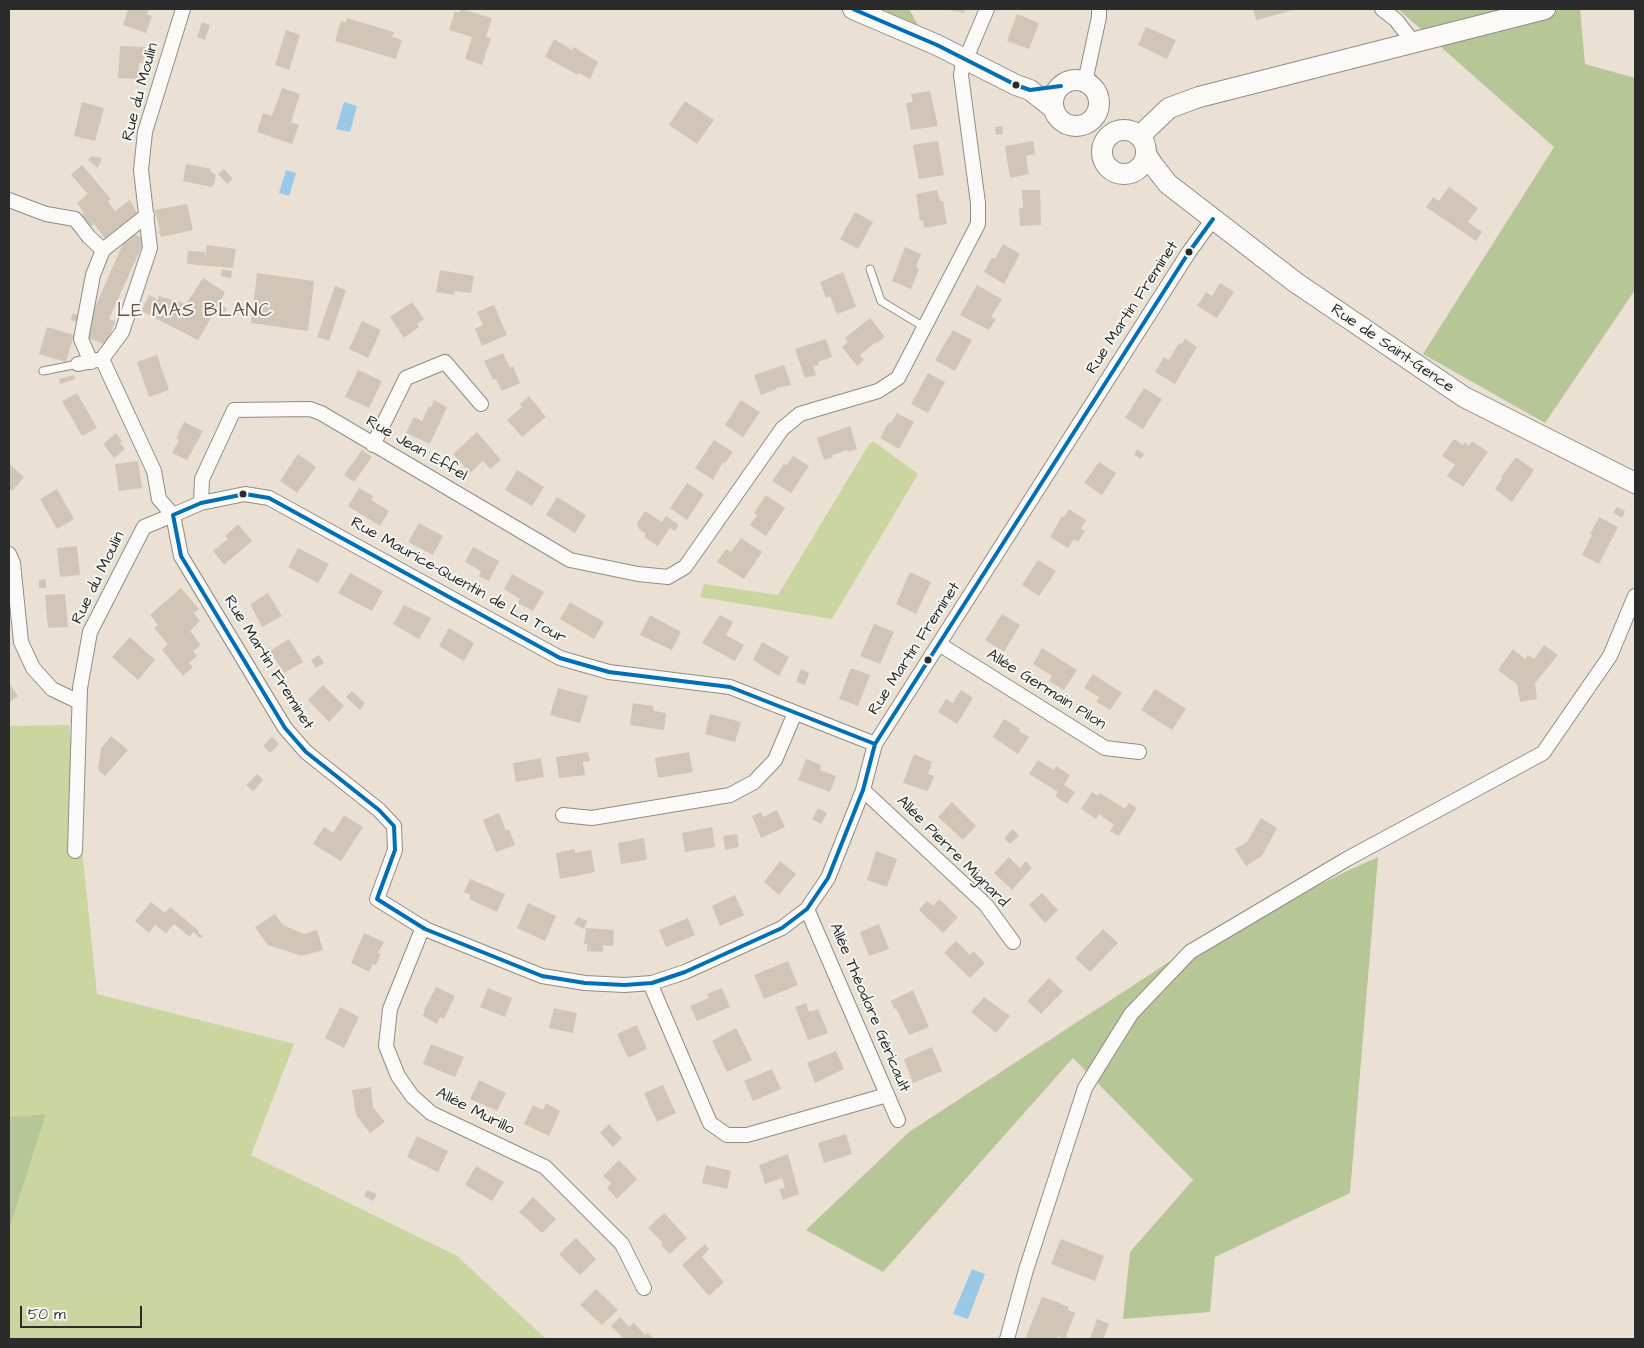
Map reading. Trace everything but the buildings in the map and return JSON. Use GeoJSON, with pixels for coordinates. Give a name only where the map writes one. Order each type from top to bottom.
{"type":"FeatureCollection","features":[{"type":"Feature","properties":{"kind":"street","name":"Rue du Moulin"},"geometry":{"type":"LineString","coordinates":[[90,362],[122,332],[150,248],[141,170],[145,132],[183,9]]}},
{"type":"Feature","properties":{"kind":"street"},"geometry":{"type":"LineString","coordinates":[[854,9],[904,30],[1016,85],[1030,90],[1054,109]]}},
{"type":"Feature","properties":{"kind":"street"},"geometry":{"type":"LineString","coordinates":[[924,327],[978,224],[978,202],[961,74],[987,9]]}},
{"type":"Feature","properties":{"kind":"street"},"geometry":{"type":"LineString","coordinates":[[1085,82],[1099,17],[1099,9]]}},
{"type":"Feature","properties":{"kind":"street"},"geometry":{"type":"LineString","coordinates":[[1382,9],[1396,20],[1413,42]]}},
{"type":"Feature","properties":{"kind":"street"},"geometry":{"type":"LineString","coordinates":[[1144,146],[1128,130],[1121,130],[1108,136],[1102,149],[1102,156],[1109,169],[1123,175],[1131,174],[1141,166],[1147,129],[1169,108],[1199,96],[1545,9]]}},
{"type":"Feature","properties":{"kind":"street"},"geometry":{"type":"LineString","coordinates":[[1030,90],[1060,86],[1072,81],[1085,82],[1096,91],[1099,106],[1097,114],[1092,120],[1078,126],[1070,126],[1062,122],[1054,109],[1053,99],[1060,86]]}},
{"type":"Feature","properties":{"kind":"street"},"geometry":{"type":"LineString","coordinates":[[1099,106],[1121,130]]}},
{"type":"Feature","properties":{"kind":"street"},"geometry":{"type":"LineString","coordinates":[[1078,126],[1102,149]]}},
{"type":"Feature","properties":{"kind":"street","name":"Rue de Saint-Gence"},"geometry":{"type":"LineString","coordinates":[[1144,146],[1153,165],[1168,184],[1295,282],[1464,397],[1635,483]]}},
{"type":"Feature","properties":{"kind":"street","name":"Rue de Saint-Gence"},"geometry":{"type":"LineString","coordinates":[[1131,174],[1168,184]]}},
{"type":"Feature","properties":{"kind":"street"},"geometry":{"type":"LineString","coordinates":[[9,200],[46,214],[75,219],[89,237],[104,250]]}},
{"type":"Feature","properties":{"kind":"street"},"geometry":{"type":"LineString","coordinates":[[147,215],[104,250],[93,275],[81,339],[90,362],[154,471],[159,499],[173,516]]}},
{"type":"Feature","properties":{"kind":"street","name":"Rue Martin Freminet"},"geometry":{"type":"LineString","coordinates":[[173,516],[181,556],[285,728],[306,752],[379,810],[394,826],[395,850],[377,899],[423,928],[542,976],[585,983],[624,985],[650,983],[685,972],[782,928],[807,909],[828,878],[863,790],[875,744],[1189,252],[1213,219]]}},
{"type":"Feature","properties":{"kind":"street","name":"Rue Jean Effel"},"geometry":{"type":"LineString","coordinates":[[201,503],[202,478],[234,410],[310,409],[321,413],[570,560],[638,574],[668,577],[685,567],[782,429],[800,414],[878,391],[898,378],[924,327]]}},
{"type":"Feature","properties":{"kind":"street"},"geometry":{"type":"LineString","coordinates":[[373,445],[406,378],[445,362],[481,404]]}},
{"type":"Feature","properties":{"kind":"street","name":"Rue Maurice-Quentin de La Tour"},"geometry":{"type":"LineString","coordinates":[[173,516],[201,503],[245,494],[269,498],[560,658],[609,672],[730,687],[875,744]]}},
{"type":"Feature","properties":{"kind":"street","name":"Rue du Moulin"},"geometry":{"type":"LineString","coordinates":[[76,851],[79,702],[90,632],[144,526],[173,516]]}},
{"type":"Feature","properties":{"kind":"street"},"geometry":{"type":"LineString","coordinates":[[9,554],[13,563],[21,642],[33,668],[52,689],[79,702]]}},
{"type":"Feature","properties":{"kind":"street"},"geometry":{"type":"LineString","coordinates":[[1007,1339],[1026,1270],[1085,1088],[1131,1014],[1190,952],[1346,859],[1543,753],[1610,656],[1635,596]]}},
{"type":"Feature","properties":{"kind":"street","name":"Allée Germain Pilon"},"geometry":{"type":"LineString","coordinates":[[939,644],[1105,748],[1139,752]]}},
{"type":"Feature","properties":{"kind":"street"},"geometry":{"type":"LineString","coordinates":[[563,815],[592,818],[730,795],[754,782],[775,760],[795,713]]}},
{"type":"Feature","properties":{"kind":"street","name":"Allée Pierre Mignard"},"geometry":{"type":"LineString","coordinates":[[863,790],[986,905],[1013,942]]}},
{"type":"Feature","properties":{"kind":"street","name":"Allée Théodore Géricault"},"geometry":{"type":"LineString","coordinates":[[807,909],[898,1120]]}},
{"type":"Feature","properties":{"kind":"street","name":"Allée Murillo"},"geometry":{"type":"LineString","coordinates":[[423,928],[390,1009],[386,1046],[398,1076],[412,1096],[431,1112],[545,1167],[622,1244],[644,1288]]}},
{"type":"Feature","properties":{"kind":"street"},"geometry":{"type":"LineString","coordinates":[[650,983],[710,1122],[728,1135],[747,1135],[887,1095]]}},
{"type":"Feature","properties":{"kind":"lane"},"geometry":{"type":"LineString","coordinates":[[870,269],[881,301],[924,327]]}},
{"type":"Feature","properties":{"kind":"lane"},"geometry":{"type":"LineString","coordinates":[[43,371],[90,362]]}},
{"type":"Feature","properties":{"kind":"green space"},"geometry":{"type":"Polygon","coordinates":[[[881,9],[909,9],[918,25],[881,9]]]}},
{"type":"Feature","properties":{"kind":"green space"},"geometry":{"type":"Polygon","coordinates":[[[1398,9],[1580,9],[1585,64],[1635,78],[1635,290],[1545,423],[1423,354],[1554,147],[1398,9]]]}},
{"type":"Feature","properties":{"kind":"green space"},"geometry":{"type":"Polygon","coordinates":[[[873,441],[918,474],[832,619],[700,597],[704,584],[778,595],[868,446],[873,441]]]}},
{"type":"Feature","properties":{"kind":"green space"},"geometry":{"type":"Polygon","coordinates":[[[69,725],[97,994],[294,1044],[251,1155],[457,1256],[546,1339],[9,1339],[9,1230],[46,1114],[9,1117],[9,726],[69,725]]]}},
{"type":"Feature","properties":{"kind":"green space"},"geometry":{"type":"Polygon","coordinates":[[[1378,857],[1350,1193],[1215,1257],[1210,1312],[1123,1319],[1130,1252],[1193,1180],[1073,1058],[883,1272],[806,1230],[909,1132],[1175,958],[1378,857]]]}},
{"type":"Feature","properties":{"kind":"green space"},"geometry":{"type":"Polygon","coordinates":[[[46,1114],[9,1230],[9,1117],[46,1114]]]}},
{"type":"Feature","properties":{"kind":"water"},"geometry":{"type":"Polygon","coordinates":[[[344,102],[357,106],[350,132],[336,129],[344,102]]]}},
{"type":"Feature","properties":{"kind":"water"},"geometry":{"type":"Polygon","coordinates":[[[286,170],[296,173],[289,196],[279,193],[286,170]]]}},
{"type":"Feature","properties":{"kind":"water"},"geometry":{"type":"Polygon","coordinates":[[[972,1269],[985,1274],[968,1319],[953,1314],[972,1269]]]}},
{"type":"Feature","properties":{"kind":"transit line"},"geometry":{"type":"LineString","coordinates":[[853,9],[937,45],[1016,85],[1030,90],[1061,86]]}},
{"type":"Feature","properties":{"kind":"transit line"},"geometry":{"type":"LineString","coordinates":[[875,744],[1189,252],[1213,219]]}},
{"type":"Feature","properties":{"kind":"transit line"},"geometry":{"type":"LineString","coordinates":[[245,494],[269,498],[560,658],[609,672],[730,687],[875,744],[863,790],[828,878],[807,909],[782,928],[685,972],[652,983],[624,985],[585,983],[542,976],[425,929],[377,899],[395,850],[394,826],[379,810],[306,752],[285,728],[181,556],[173,515],[201,503],[245,494]]}},
{"type":"Feature","properties":{"kind":"district","name":"LE MAS BLANC"},"geometry":{"type":"Point","coordinates":[195,312]}}]}
